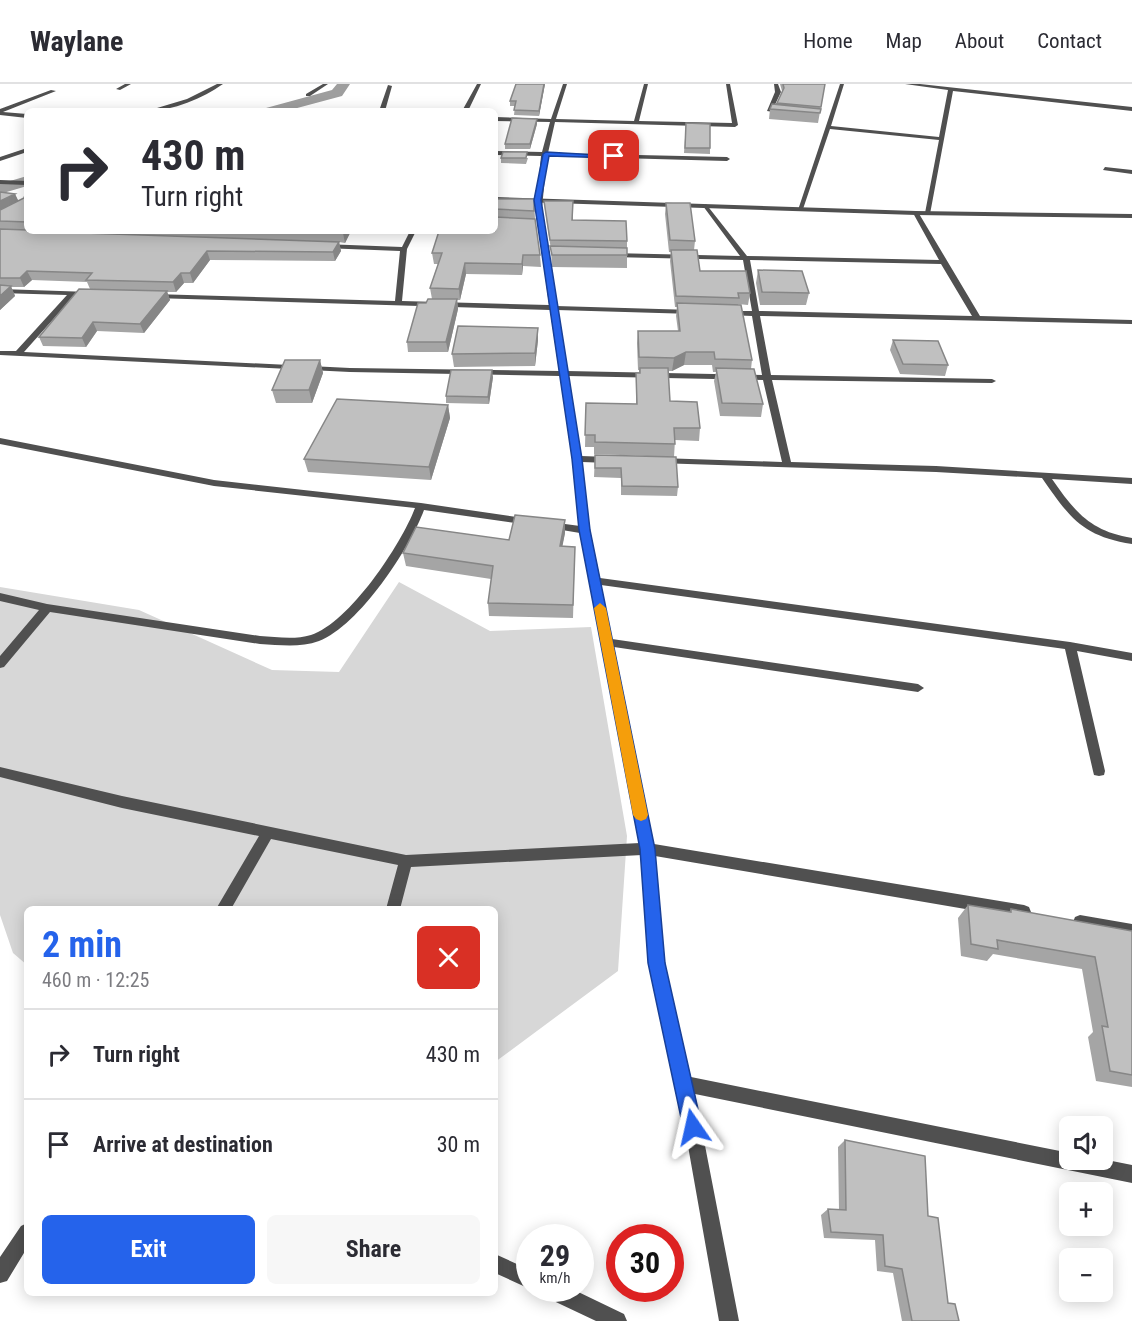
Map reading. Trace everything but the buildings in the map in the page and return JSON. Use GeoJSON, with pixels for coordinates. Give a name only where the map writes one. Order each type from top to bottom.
{"type":"FeatureCollection","features":[{"type":"Feature","properties":{"kind":"street"},"geometry":{"type":"LineString","coordinates":[[118,89],[129,84]]}},
{"type":"Feature","properties":{"kind":"street"},"geometry":{"type":"LineString","coordinates":[[161,108],[189,100],[222,84]]}},
{"type":"Feature","properties":{"kind":"street"},"geometry":{"type":"LineString","coordinates":[[308,96],[326,84]]}},
{"type":"Feature","properties":{"kind":"street"},"geometry":{"type":"LineString","coordinates":[[467,108],[479,84]]}},
{"type":"Feature","properties":{"kind":"street"},"geometry":{"type":"LineString","coordinates":[[565,84],[552,121],[537,200],[535,226],[551,254],[554,307],[577,459],[585,530],[648,849],[656,963],[685,1084],[729,1321]]}},
{"type":"Feature","properties":{"kind":"street"},"geometry":{"type":"LineString","coordinates":[[636,124],[646,84]]}},
{"type":"Feature","properties":{"kind":"street"},"geometry":{"type":"LineString","coordinates":[[498,119],[735,125],[728,84]]}},
{"type":"Feature","properties":{"kind":"street"},"geometry":{"type":"LineString","coordinates":[[776,84],[778,92],[770,111],[791,113]]}},
{"type":"Feature","properties":{"kind":"street"},"geometry":{"type":"LineString","coordinates":[[800,209],[842,84]]}},
{"type":"Feature","properties":{"kind":"street"},"geometry":{"type":"LineString","coordinates":[[907,84],[1132,109]]}},
{"type":"Feature","properties":{"kind":"street"},"geometry":{"type":"LineString","coordinates":[[383,108],[390,86]]}},
{"type":"Feature","properties":{"kind":"street"},"geometry":{"type":"LineString","coordinates":[[928,213],[951,89]]}},
{"type":"Feature","properties":{"kind":"street"},"geometry":{"type":"LineString","coordinates":[[0,112],[53,90]]}},
{"type":"Feature","properties":{"kind":"street"},"geometry":{"type":"LineString","coordinates":[[0,112],[24,116]]}},
{"type":"Feature","properties":{"kind":"street"},"geometry":{"type":"LineString","coordinates":[[821,116],[831,117]]}},
{"type":"Feature","properties":{"kind":"street"},"geometry":{"type":"LineString","coordinates":[[826,127],[942,139]]}},
{"type":"Feature","properties":{"kind":"street"},"geometry":{"type":"LineString","coordinates":[[0,159],[24,151]]}},
{"type":"Feature","properties":{"kind":"street"},"geometry":{"type":"LineString","coordinates":[[498,153],[727,159]]}},
{"type":"Feature","properties":{"kind":"street"},"geometry":{"type":"LineString","coordinates":[[1105,169],[1132,172]]}},
{"type":"Feature","properties":{"kind":"street"},"geometry":{"type":"LineString","coordinates":[[0,182],[24,183]]}},
{"type":"Feature","properties":{"kind":"street"},"geometry":{"type":"LineString","coordinates":[[498,199],[916,213],[1132,216]]}},
{"type":"Feature","properties":{"kind":"street"},"geometry":{"type":"LineString","coordinates":[[706,206],[746,259],[767,377],[787,464]]}},
{"type":"Feature","properties":{"kind":"street"},"geometry":{"type":"LineString","coordinates":[[916,213],[978,319]]}},
{"type":"Feature","properties":{"kind":"street"},"geometry":{"type":"LineString","coordinates":[[398,304],[404,249],[412,234]]}},
{"type":"Feature","properties":{"kind":"street"},"geometry":{"type":"LineString","coordinates":[[309,245],[404,249]]}},
{"type":"Feature","properties":{"kind":"street"},"geometry":{"type":"LineString","coordinates":[[604,255],[943,262]]}},
{"type":"Feature","properties":{"kind":"street"},"geometry":{"type":"LineString","coordinates":[[0,291],[95,295]]}},
{"type":"Feature","properties":{"kind":"street"},"geometry":{"type":"LineString","coordinates":[[18,354],[72,294]]}},
{"type":"Feature","properties":{"kind":"street"},"geometry":{"type":"LineString","coordinates":[[142,296],[697,312]]}},
{"type":"Feature","properties":{"kind":"street"},"geometry":{"type":"LineString","coordinates":[[720,313],[1132,322]]}},
{"type":"Feature","properties":{"kind":"street"},"geometry":{"type":"LineString","coordinates":[[0,353],[350,370],[992,381]]}},
{"type":"Feature","properties":{"kind":"street"},"geometry":{"type":"LineString","coordinates":[[0,441],[214,483],[421,506],[585,530]]}},
{"type":"Feature","properties":{"kind":"street"},"geometry":{"type":"LineString","coordinates":[[577,459],[624,460]]}},
{"type":"Feature","properties":{"kind":"street"},"geometry":{"type":"LineString","coordinates":[[647,460],[936,469],[1132,482]]}},
{"type":"Feature","properties":{"kind":"street"},"geometry":{"type":"LineString","coordinates":[[1045,476],[1081,523],[1102,534],[1132,541]]}},
{"type":"Feature","properties":{"kind":"street"},"geometry":{"type":"LineString","coordinates":[[0,597],[47,608],[260,640],[290,642],[318,637],[340,623],[397,553],[421,506]]}},
{"type":"Feature","properties":{"kind":"street"},"geometry":{"type":"LineString","coordinates":[[595,581],[1070,646],[1132,657]]}},
{"type":"Feature","properties":{"kind":"street"},"geometry":{"type":"LineString","coordinates":[[0,664],[47,608]]}},
{"type":"Feature","properties":{"kind":"street"},"geometry":{"type":"LineString","coordinates":[[607,642],[918,688]]}},
{"type":"Feature","properties":{"kind":"street"},"geometry":{"type":"LineString","coordinates":[[1070,646],[1100,771]]}},
{"type":"Feature","properties":{"kind":"street"},"geometry":{"type":"LineString","coordinates":[[0,771],[122,802],[267,834],[406,861],[648,849],[1038,915]]}},
{"type":"Feature","properties":{"kind":"street"},"geometry":{"type":"LineString","coordinates":[[225,906],[267,834]]}},
{"type":"Feature","properties":{"kind":"street"},"geometry":{"type":"LineString","coordinates":[[394,906],[406,861]]}},
{"type":"Feature","properties":{"kind":"street"},"geometry":{"type":"LineString","coordinates":[[1061,919],[1132,931]]}},
{"type":"Feature","properties":{"kind":"street"},"geometry":{"type":"LineString","coordinates":[[685,1084],[1132,1174]]}},
{"type":"Feature","properties":{"kind":"street"},"geometry":{"type":"LineString","coordinates":[[2,1266],[24,1236]]}},
{"type":"Feature","properties":{"kind":"street"},"geometry":{"type":"LineString","coordinates":[[498,1264],[516,1273]]}},
{"type":"Feature","properties":{"kind":"street"},"geometry":{"type":"LineString","coordinates":[[577,1302],[617,1321]]}},
{"type":"Feature","properties":{"kind":"shaded area"},"geometry":{"type":"Polygon","coordinates":[[[399,582],[490,631],[591,627],[627,836],[618,971],[498,1060],[498,906],[24,906],[24,962],[13,953],[0,915],[0,587],[139,610],[272,670],[339,672],[399,582]]]}},
{"type":"Feature","properties":{"kind":"waterway"},"geometry":{"type":"LineString","coordinates":[[282,108],[337,93],[344,84]]}},
{"type":"Feature","properties":{"kind":"waterway"},"geometry":{"type":"LineString","coordinates":[[0,189],[24,182]]}},
{"type":"Feature","properties":{"kind":"slow traffic"},"geometry":{"type":"LineString","coordinates":[[600,608],[641,815]]}},
{"type":"Feature","properties":{"kind":"route"},"geometry":{"type":"LineString","coordinates":[[614,156],[546,154],[537,200],[577,459],[585,530],[648,849],[656,963],[693,1127]]}}]}
